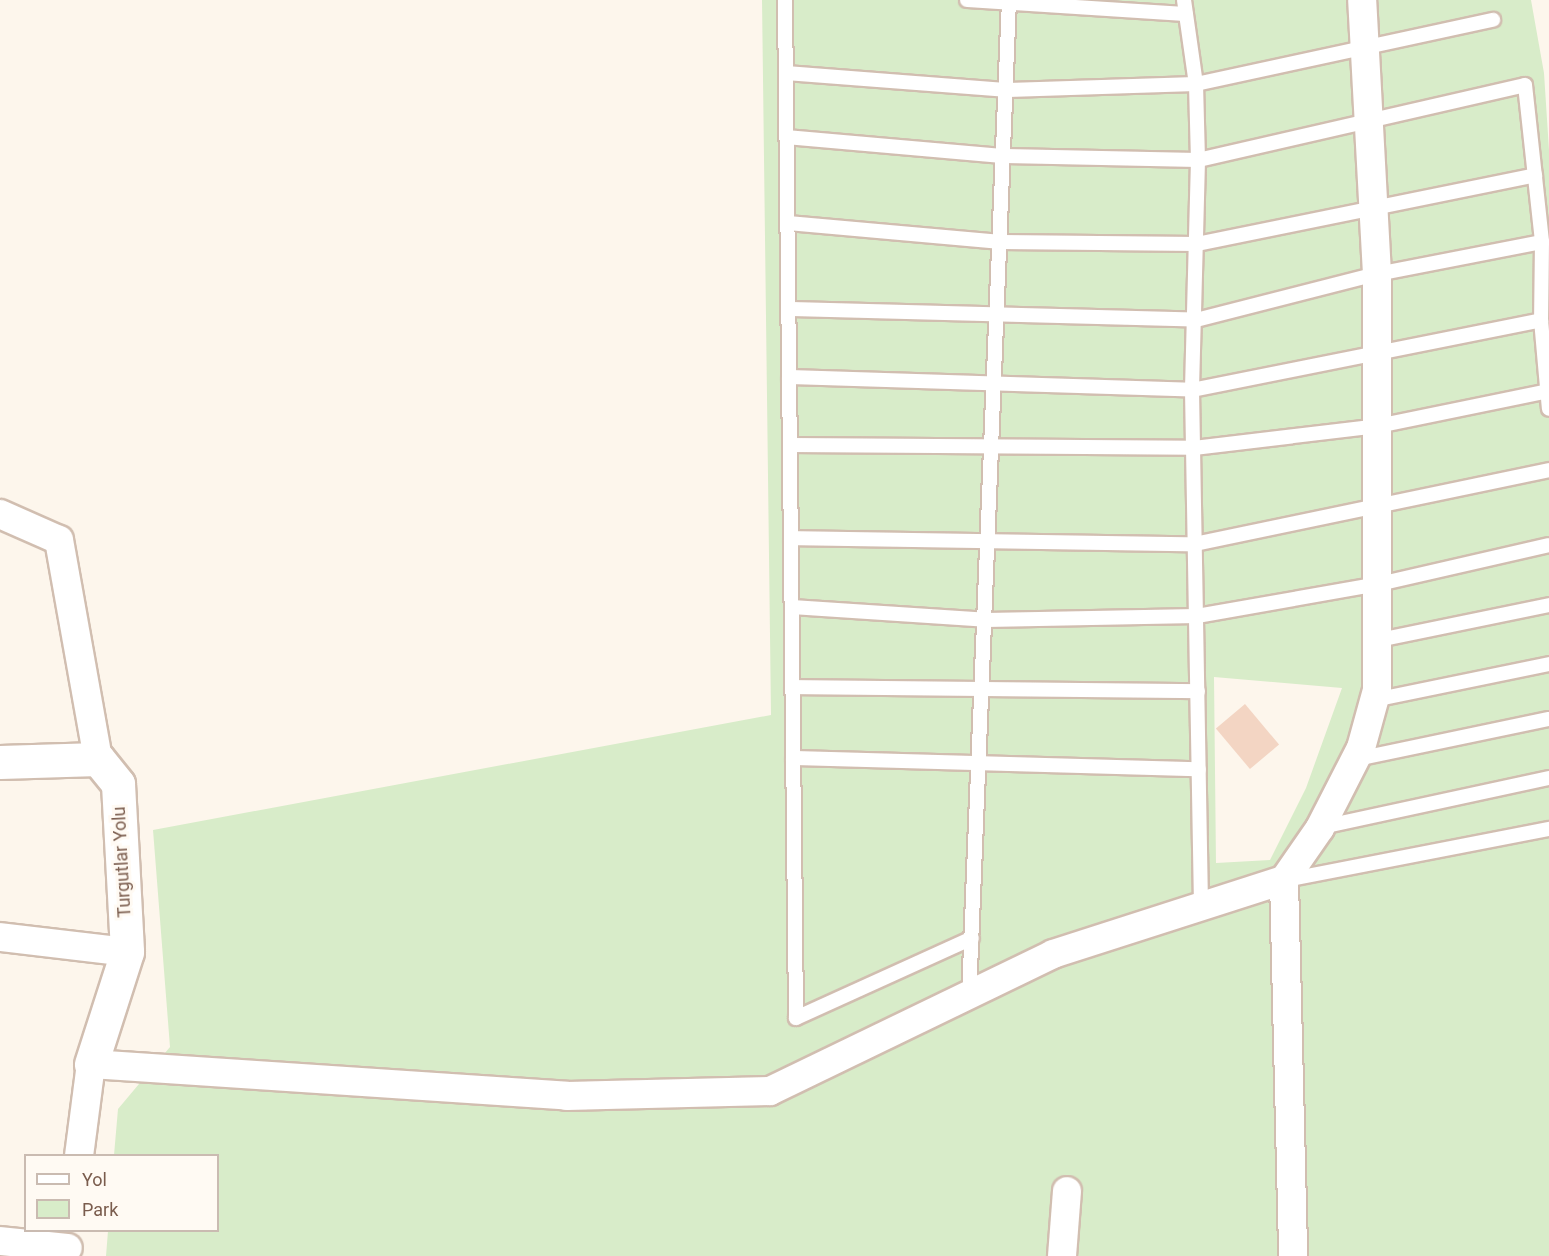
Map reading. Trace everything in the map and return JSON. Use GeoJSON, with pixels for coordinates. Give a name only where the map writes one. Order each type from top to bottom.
{"type":"FeatureCollection","features":[{"type":"Feature","properties":{"kind":"main road"},"geometry":{"type":"LineString","coordinates":[[0,762],[98,759]]}},
{"type":"Feature","properties":{"kind":"main road","name":"Turgutlar Yolu"},"geometry":{"type":"LineString","coordinates":[[91,1064],[127,952],[118,784],[98,759]]}},
{"type":"Feature","properties":{"kind":"street"},"geometry":{"type":"LineString","coordinates":[[1293,1256],[1284,880],[1320,828],[1355,759],[1374,700],[1379,640],[1377,274],[1362,0]]}},
{"type":"Feature","properties":{"kind":"street"},"geometry":{"type":"LineString","coordinates":[[0,514],[59,540],[98,759]]}},
{"type":"Feature","properties":{"kind":"street"},"geometry":{"type":"LineString","coordinates":[[80,1154],[91,1064],[567,1096],[770,1091],[969,998],[1053,954],[1201,904],[1284,880]]}},
{"type":"Feature","properties":{"kind":"street"},"geometry":{"type":"LineString","coordinates":[[0,937],[127,952]]}},
{"type":"Feature","properties":{"kind":"street"},"geometry":{"type":"LineString","coordinates":[[1062,1256],[1067,1191]]}},
{"type":"Feature","properties":{"kind":"street"},"geometry":{"type":"LineString","coordinates":[[0,1241],[69,1245]]}},
{"type":"Feature","properties":{"kind":"lane"},"geometry":{"type":"LineString","coordinates":[[785,0],[796,1017],[972,938]]}},
{"type":"Feature","properties":{"kind":"lane"},"geometry":{"type":"LineString","coordinates":[[968,0],[1185,7],[1196,84],[1198,160],[1196,320],[1192,390],[1201,904]]}},
{"type":"Feature","properties":{"kind":"lane"},"geometry":{"type":"LineString","coordinates":[[969,998],[1008,90],[1009,2]]}},
{"type":"Feature","properties":{"kind":"lane"},"geometry":{"type":"LineString","coordinates":[[786,73],[1008,90],[1196,84],[1493,20]]}},
{"type":"Feature","properties":{"kind":"lane"},"geometry":{"type":"LineString","coordinates":[[786,137],[1005,156],[1198,160],[1525,86],[1542,242],[1540,320],[1549,409]]}},
{"type":"Feature","properties":{"kind":"lane"},"geometry":{"type":"LineString","coordinates":[[788,223],[1001,242],[1197,244],[1373,206],[1534,175]]}},
{"type":"Feature","properties":{"kind":"lane"},"geometry":{"type":"LineString","coordinates":[[789,309],[998,318],[1196,320],[1377,274],[1542,242]]}},
{"type":"Feature","properties":{"kind":"lane"},"geometry":{"type":"LineString","coordinates":[[789,377],[995,386],[1192,390],[1540,320]]}},
{"type":"Feature","properties":{"kind":"lane"},"geometry":{"type":"LineString","coordinates":[[790,445],[993,444],[1194,448],[1378,426],[1548,391]]}},
{"type":"Feature","properties":{"kind":"lane"},"geometry":{"type":"LineString","coordinates":[[791,538],[1196,544],[1378,509],[1549,470]]}},
{"type":"Feature","properties":{"kind":"lane"},"geometry":{"type":"LineString","coordinates":[[792,607],[986,620],[1197,616],[1379,584],[1549,545]]}},
{"type":"Feature","properties":{"kind":"lane"},"geometry":{"type":"LineString","coordinates":[[1379,640],[1549,605]]}},
{"type":"Feature","properties":{"kind":"lane"},"geometry":{"type":"LineString","coordinates":[[1374,700],[1549,664]]}},
{"type":"Feature","properties":{"kind":"lane"},"geometry":{"type":"LineString","coordinates":[[792,687],[983,691],[1198,691]]}},
{"type":"Feature","properties":{"kind":"lane"},"geometry":{"type":"LineString","coordinates":[[1355,759],[1549,719]]}},
{"type":"Feature","properties":{"kind":"lane"},"geometry":{"type":"LineString","coordinates":[[793,758],[1199,770]]}},
{"type":"Feature","properties":{"kind":"lane"},"geometry":{"type":"LineString","coordinates":[[1320,828],[1549,778]]}},
{"type":"Feature","properties":{"kind":"lane"},"geometry":{"type":"LineString","coordinates":[[1284,880],[1549,829]]}},
{"type":"Feature","properties":{"kind":"green space"},"geometry":{"type":"Polygon","coordinates":[[[762,0],[1531,0],[1544,73],[1549,150],[1549,1256],[106,1256],[108,1232],[219,1232],[219,1154],[114,1154],[118,1109],[170,1047],[153,830],[771,715],[762,0]],[[1214,677],[1216,863],[1270,860],[1306,788],[1342,688],[1214,677]]]}},
{"type":"Feature","properties":{"kind":"building"},"geometry":{"type":"Polygon","coordinates":[[[1245,704],[1279,745],[1250,769],[1216,728],[1245,704]]]}}]}
